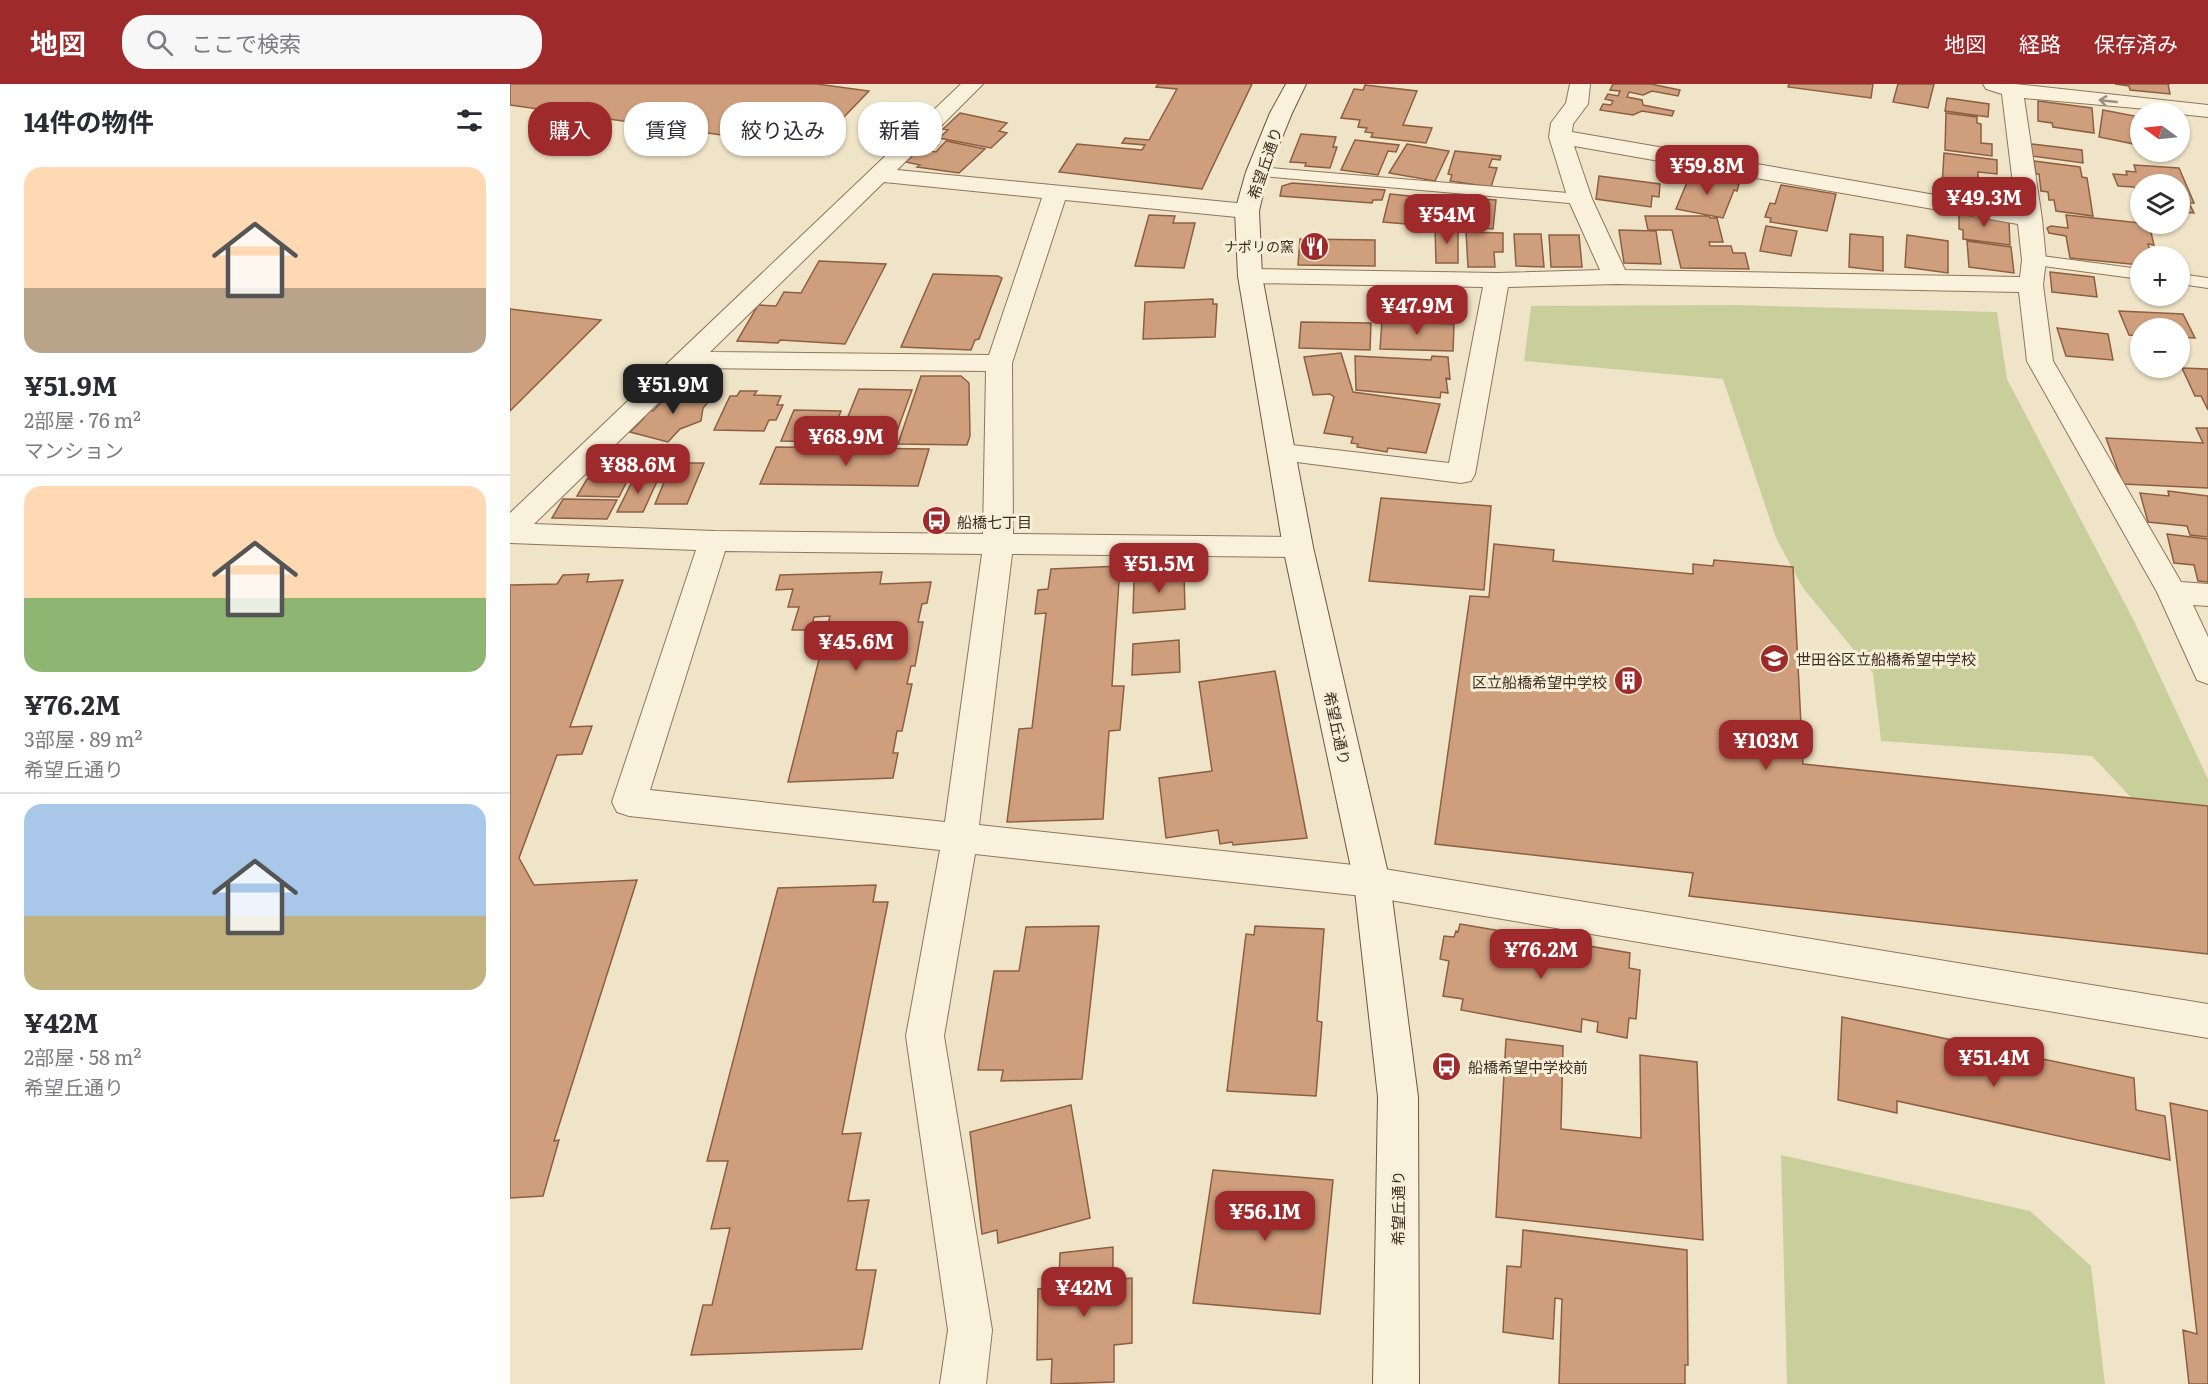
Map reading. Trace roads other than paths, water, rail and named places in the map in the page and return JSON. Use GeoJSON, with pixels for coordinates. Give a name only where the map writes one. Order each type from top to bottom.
{"type":"FeatureCollection","features":[{"type":"Feature","properties":{"kind":"street"},"geometry":{"type":"LineString","coordinates":[[510,532],[973,84]]}},
{"type":"Feature","properties":{"kind":"street","name":"希望丘通り"},"geometry":{"type":"LineString","coordinates":[[1296,84],[1281,113],[1257,172],[1247,211],[1250,276],[1298,547],[1372,882],[1398,1097],[1396,1384]]}},
{"type":"Feature","properties":{"kind":"street"},"geometry":{"type":"LineString","coordinates":[[1580,84],[1577,104],[1562,123],[1560,137],[1580,199],[1616,277]]}},
{"type":"Feature","properties":{"kind":"street"},"geometry":{"type":"LineString","coordinates":[[1991,84],[2012,90],[2208,111]]}},
{"type":"Feature","properties":{"kind":"street"},"geometry":{"type":"LineString","coordinates":[[2012,90],[2030,219],[2040,361],[2172,592],[2208,672]]}},
{"type":"Feature","properties":{"kind":"street"},"geometry":{"type":"LineString","coordinates":[[1560,137],[2030,219]]}},
{"type":"Feature","properties":{"kind":"street"},"geometry":{"type":"LineString","coordinates":[[879,175],[1247,211]]}},
{"type":"Feature","properties":{"kind":"street"},"geometry":{"type":"LineString","coordinates":[[963,1384],[970,1330],[925,1036],[960,838],[998,544],[999,363],[1056,192]]}},
{"type":"Feature","properties":{"kind":"street"},"geometry":{"type":"LineString","coordinates":[[1250,276],[1497,280],[2033,272]]}},
{"type":"Feature","properties":{"kind":"street"},"geometry":{"type":"LineString","coordinates":[[1283,453],[1461,474],[1497,280]]}},
{"type":"Feature","properties":{"kind":"street"},"geometry":{"type":"LineString","coordinates":[[688,360],[999,363]]}},
{"type":"Feature","properties":{"kind":"street"},"geometry":{"type":"LineString","coordinates":[[510,532],[714,541],[1298,547]]}},
{"type":"Feature","properties":{"kind":"street"},"geometry":{"type":"LineString","coordinates":[[714,541],[629,802],[1372,882],[2208,1021]]}},
{"type":"Feature","properties":{"kind":"street"},"geometry":{"type":"LineString","coordinates":[[2172,592],[2208,595]]}},
{"type":"Feature","properties":{"kind":"lane"},"geometry":{"type":"LineString","coordinates":[[1257,172],[1580,199]]}},
{"type":"Feature","properties":{"kind":"lane"},"geometry":{"type":"LineString","coordinates":[[2033,272],[2130,274]]}},
{"type":"Feature","properties":{"kind":"lane"},"geometry":{"type":"LineString","coordinates":[[2190,280],[2208,283]]}},
{"type":"Feature","properties":{"kind":"place","name":"ナポリの窯"},"geometry":{"type":"Point","coordinates":[1315,246]}},
{"type":"Feature","properties":{"kind":"place","name":"船橋七丁目"},"geometry":{"type":"Point","coordinates":[936,521]}},
{"type":"Feature","properties":{"kind":"place","name":"世田谷区立船橋希望中学校"},"geometry":{"type":"Point","coordinates":[1775,658]}},
{"type":"Feature","properties":{"kind":"place","name":"区立船橋希望中学校"},"geometry":{"type":"Point","coordinates":[1628,681]}},
{"type":"Feature","properties":{"kind":"place","name":"船橋希望中学校前"},"geometry":{"type":"Point","coordinates":[1447,1066]}}]}
